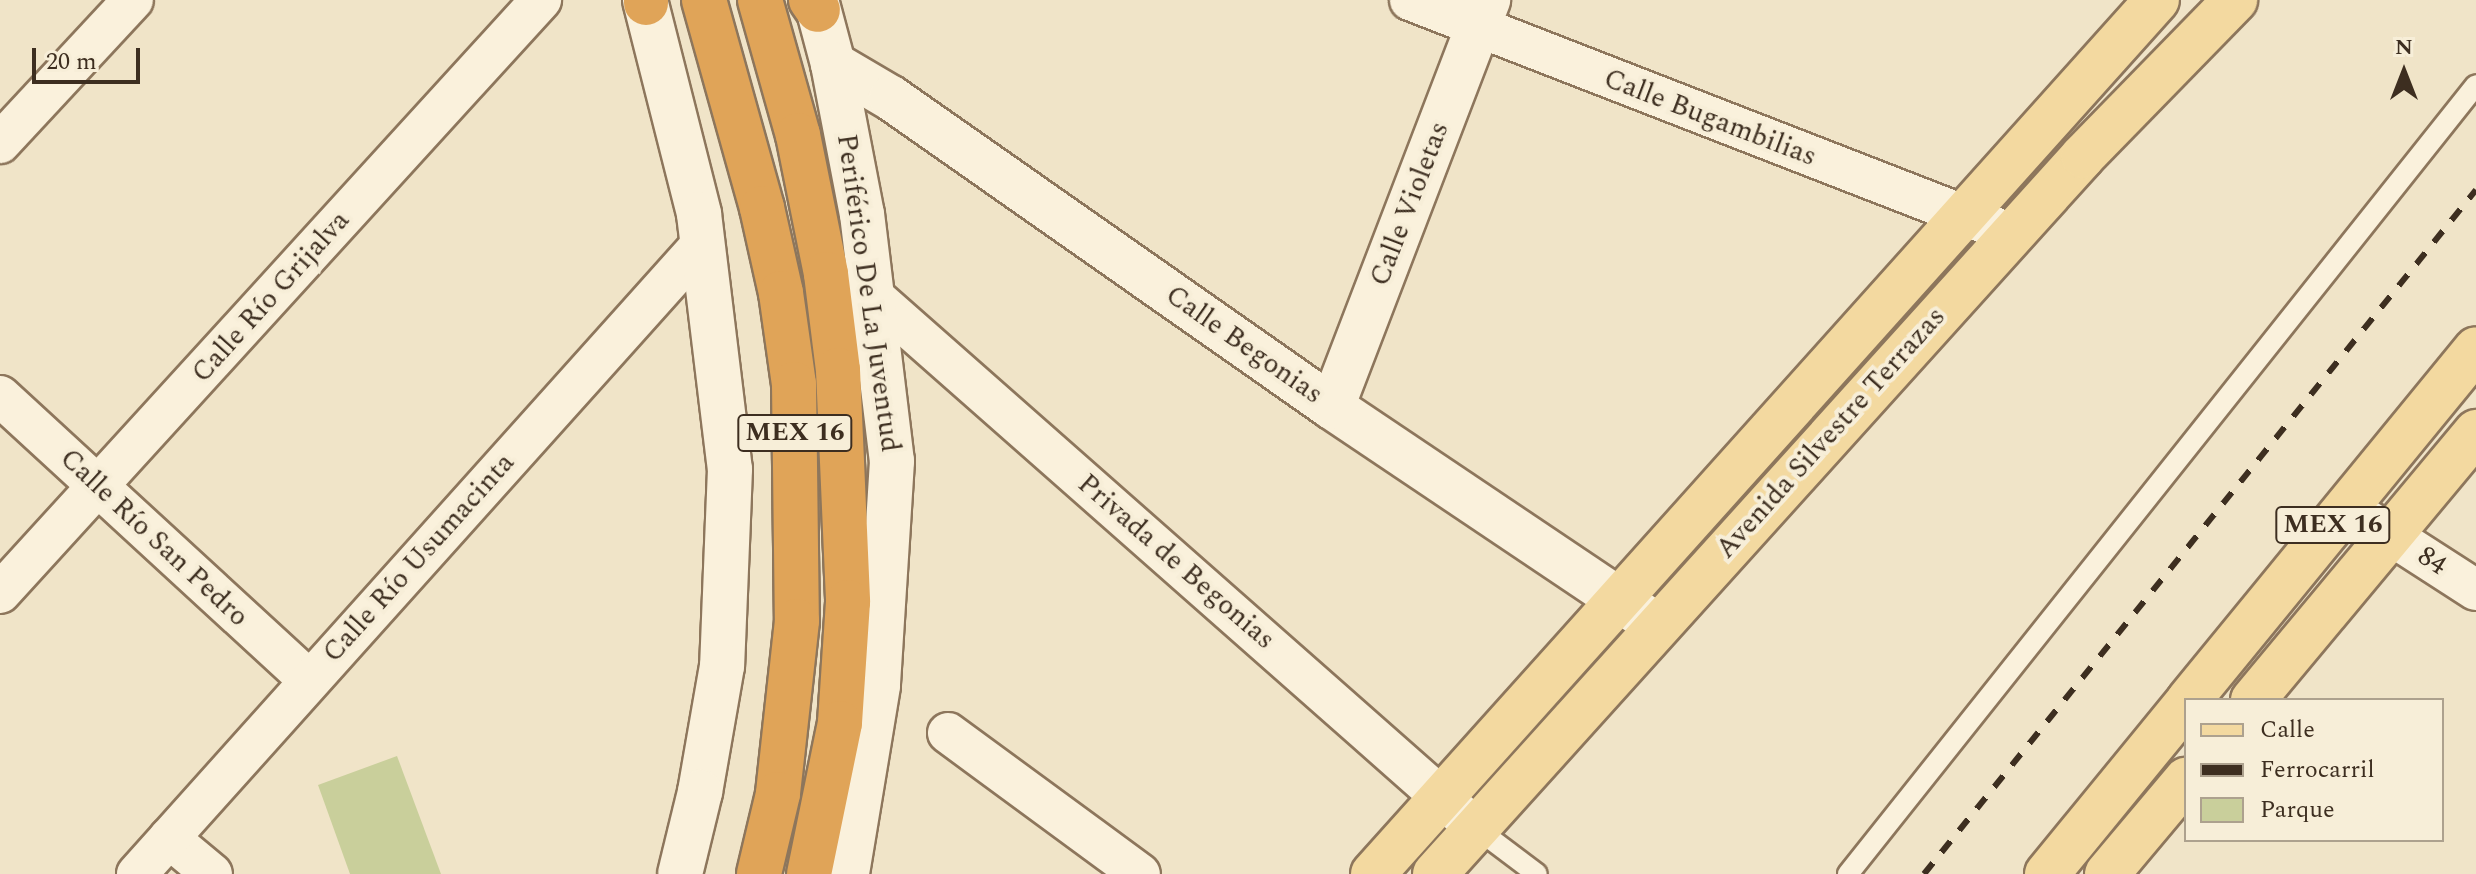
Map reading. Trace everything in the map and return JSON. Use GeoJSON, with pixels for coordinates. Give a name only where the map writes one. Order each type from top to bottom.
{"type":"FeatureCollection","features":[{"type":"Feature","properties":{"kind":"highway","name":"MEX 16"},"geometry":{"type":"LineString","coordinates":[[704,0],[762,208],[781,293],[794,384],[797,621],[778,794],[759,874]]}},
{"type":"Feature","properties":{"kind":"highway","name":"Periférico De La Juventud"},"geometry":{"type":"LineString","coordinates":[[760,0],[798,135],[826,274],[838,370],[848,602],[840,723],[809,874]]}},
{"type":"Feature","properties":{"kind":"main road","name":"Avenida Silvestre Terrazas"},"geometry":{"type":"LineString","coordinates":[[1373,874],[1960,215],[2157,0]]}},
{"type":"Feature","properties":{"kind":"main road","name":"Avenida Silvestre Terrazas"},"geometry":{"type":"LineString","coordinates":[[1435,874],[2012,234],[2235,0]]}},
{"type":"Feature","properties":{"kind":"main road"},"geometry":{"type":"LineString","coordinates":[[645,1],[703,243],[730,469],[722,666],[700,792],[680,874]]}},
{"type":"Feature","properties":{"kind":"main road","name":"Periférico De La Juventud"},"geometry":{"type":"LineString","coordinates":[[817,3],[833,64],[874,297],[892,461],[878,686],[847,874]]}},
{"type":"Feature","properties":{"kind":"main road","name":"Calle Violetas"},"geometry":{"type":"LineString","coordinates":[[1332,407],[1483,14]]}},
{"type":"Feature","properties":{"kind":"main road","name":"Calle Begonias"},"geometry":{"type":"LineString","coordinates":[[833,64],[891,98],[1332,407],[1657,625]]}},
{"type":"Feature","properties":{"kind":"main road","name":"MEX 16"},"geometry":{"type":"LineString","coordinates":[[2191,698],[2476,349]]}},
{"type":"Feature","properties":{"kind":"main road","name":"MEX 16"},"geometry":{"type":"LineString","coordinates":[[2255,698],[2476,432]]}},
{"type":"Feature","properties":{"kind":"main road","name":"MEX 16"},"geometry":{"type":"LineString","coordinates":[[2047,874],[2184,707]]}},
{"type":"Feature","properties":{"kind":"main road"},"geometry":{"type":"LineString","coordinates":[[2107,874],[2184,782]]}},
{"type":"Feature","properties":{"kind":"street"},"geometry":{"type":"LineString","coordinates":[[0,143],[133,0]]}},
{"type":"Feature","properties":{"kind":"street","name":"Calle Río Grijalva"},"geometry":{"type":"LineString","coordinates":[[0,593],[541,0]]}},
{"type":"Feature","properties":{"kind":"street","name":"Calle Bugambilias"},"geometry":{"type":"LineString","coordinates":[[1410,0],[1483,14],[1960,215],[2012,234]]}},
{"type":"Feature","properties":{"kind":"street","name":"Calle Río Usumacinta"},"geometry":{"type":"LineString","coordinates":[[137,874],[703,243]]}},
{"type":"Feature","properties":{"kind":"street","name":"Privada de Begonias"},"geometry":{"type":"LineString","coordinates":[[874,297],[1476,828]]}},
{"type":"Feature","properties":{"kind":"street","name":"Calle Río San Pedro"},"geometry":{"type":"LineString","coordinates":[[0,396],[309,680]]}},
{"type":"Feature","properties":{"kind":"street","name":"84"},"geometry":{"type":"LineString","coordinates":[[2347,507],[2476,590]]}},
{"type":"Feature","properties":{"kind":"street"},"geometry":{"type":"LineString","coordinates":[[948,733],[1140,874]]}},
{"type":"Feature","properties":{"kind":"street"},"geometry":{"type":"LineString","coordinates":[[169,838],[212,874]]}},
{"type":"Feature","properties":{"kind":"lane"},"geometry":{"type":"LineString","coordinates":[[1848,874],[2476,85]]}},
{"type":"Feature","properties":{"kind":"lane"},"geometry":{"type":"LineString","coordinates":[[1476,828],[1537,874]]}},
{"type":"Feature","properties":{"kind":"green space"},"geometry":{"type":"Polygon","coordinates":[[[397,756],[441,874],[350,874],[318,785],[397,756]]]}},
{"type":"Feature","properties":{"kind":"railway"},"geometry":{"type":"LineString","coordinates":[[1924,874],[2476,190]]}}]}
